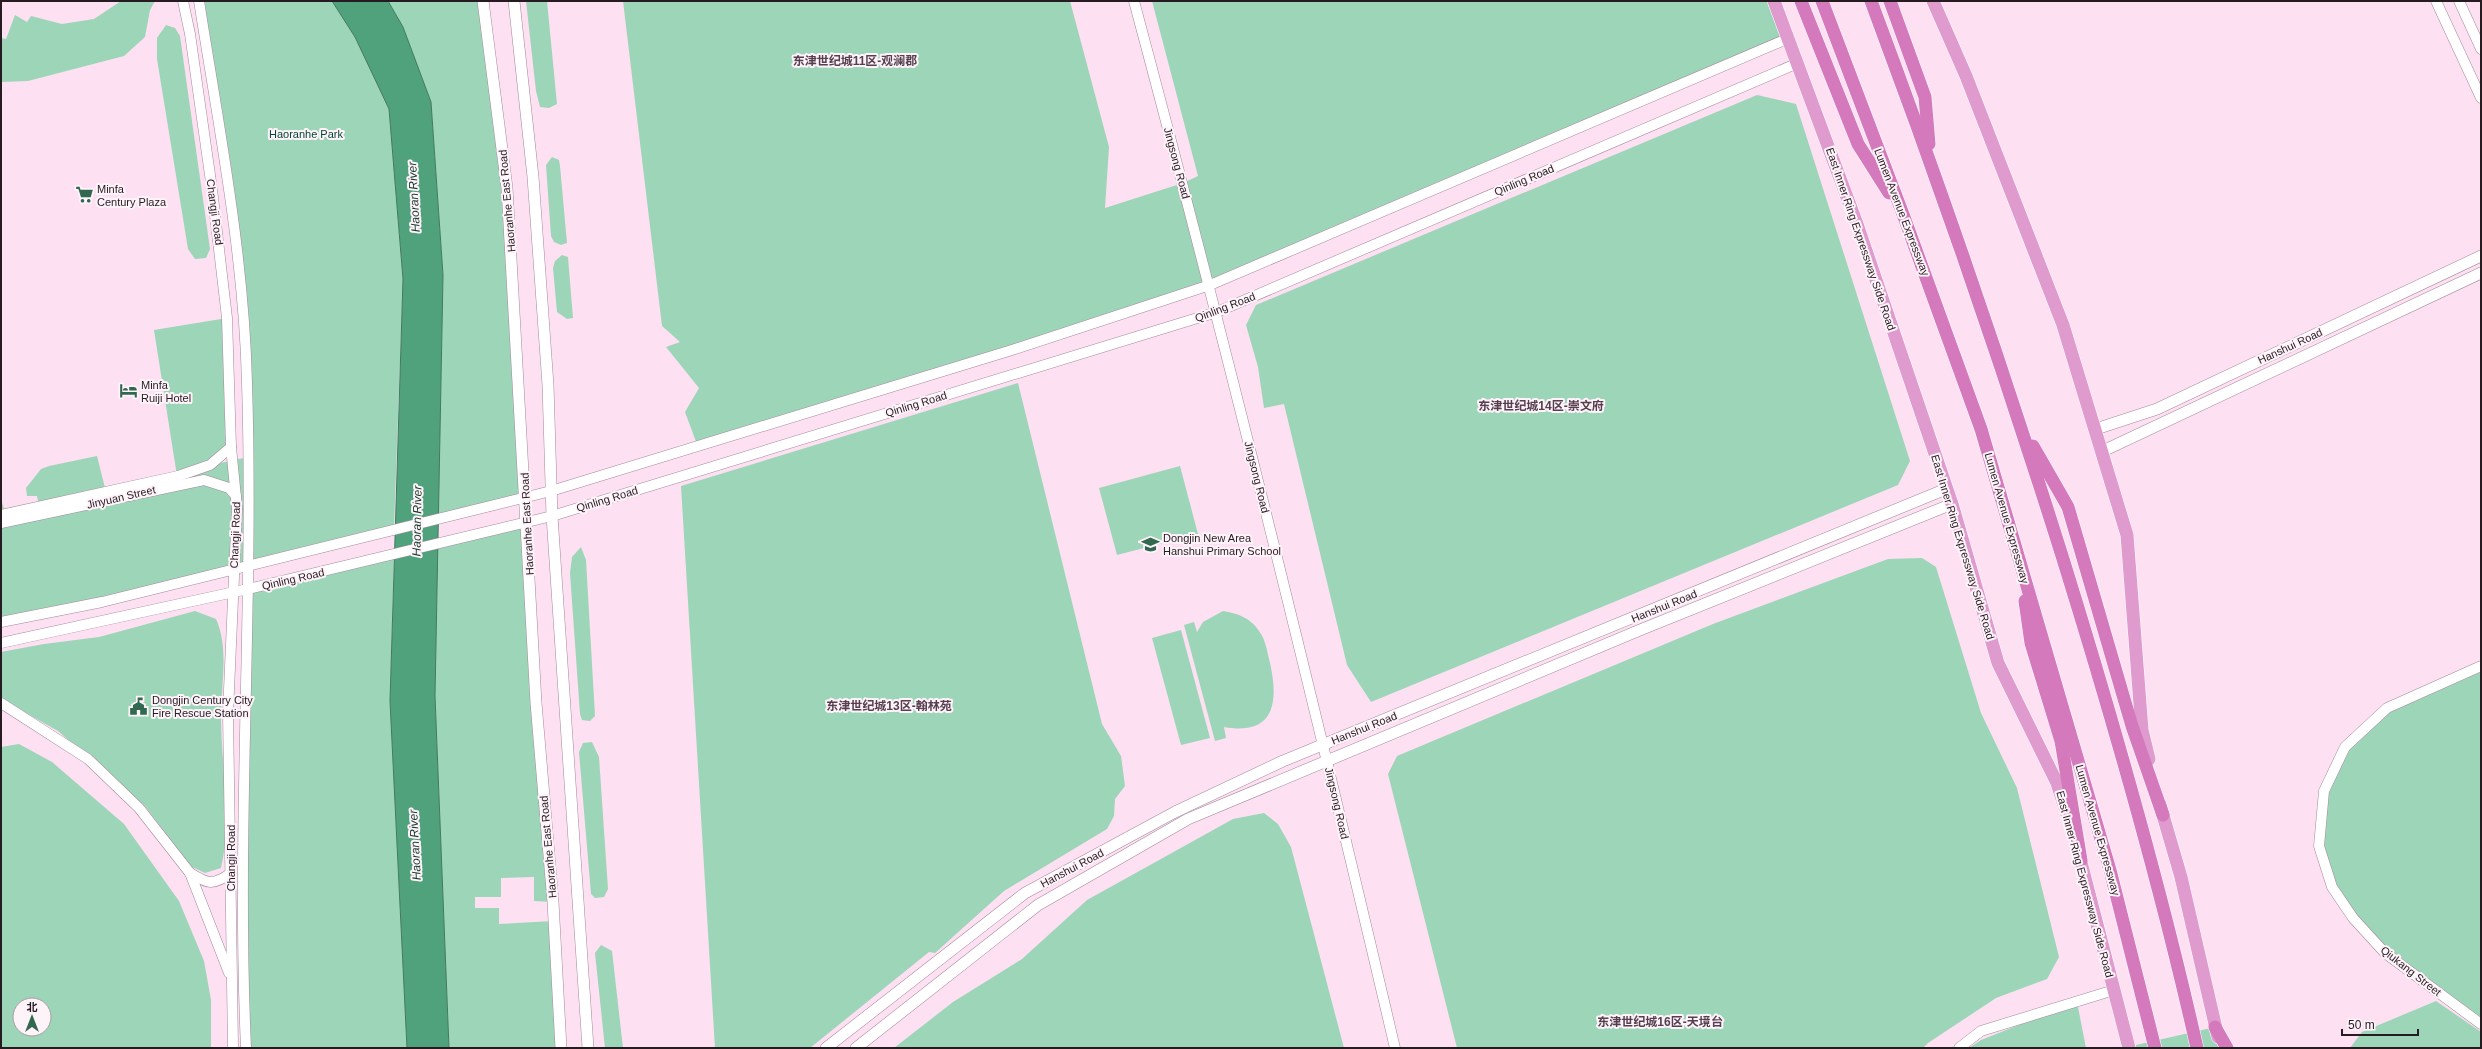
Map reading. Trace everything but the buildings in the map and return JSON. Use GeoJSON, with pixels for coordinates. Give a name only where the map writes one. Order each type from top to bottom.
{"type":"FeatureCollection","features":[{"type":"Feature","properties":{"kind":"highway"},"geometry":{"type":"LineString","coordinates":[[1801,1],[1858,144],[1904,217]]}},
{"type":"Feature","properties":{"kind":"highway","name":"Lumen Avenue Expressway"},"geometry":{"type":"LineString","coordinates":[[1822,1],[1904,217],[1981,429],[2110,870],[2155,1048]]}},
{"type":"Feature","properties":{"kind":"highway"},"geometry":{"type":"LineString","coordinates":[[1871,1],[1931,160],[2021,424],[2092,653],[2165,908],[2197,1048]]}},
{"type":"Feature","properties":{"kind":"highway"},"geometry":{"type":"LineString","coordinates":[[1890,1],[1925,97],[1931,160]]}},
{"type":"Feature","properties":{"kind":"highway"},"geometry":{"type":"LineString","coordinates":[[2021,424],[2068,507],[2132,726],[2163,815]]}},
{"type":"Feature","properties":{"kind":"highway"},"geometry":{"type":"LineString","coordinates":[[2020,560],[2030,643],[2061,741],[2081,860]]}},
{"type":"Feature","properties":{"kind":"highway"},"geometry":{"type":"LineString","coordinates":[[2215,1027],[2227,1048]]}},
{"type":"Feature","properties":{"kind":"main road","name":"Haoranhe East Road"},"geometry":{"type":"LineString","coordinates":[[483,1],[507,188],[526,497],[536,702],[553,902],[561,1048]]}},
{"type":"Feature","properties":{"kind":"main road"},"geometry":{"type":"LineString","coordinates":[[514,1],[534,184],[548,385],[552,516],[588,1048]]}},
{"type":"Feature","properties":{"kind":"main road","name":"East Inner Ring Expressway Side Road"},"geometry":{"type":"LineString","coordinates":[[1774,1],[1857,224],[1952,504],[1998,663],[2057,783],[2081,860],[2129,1048]]}},
{"type":"Feature","properties":{"kind":"main road"},"geometry":{"type":"LineString","coordinates":[[1933,1],[1966,76],[2063,325],[2096,429],[2127,535],[2142,730],[2163,815],[2181,877],[2221,1048]]}},
{"type":"Feature","properties":{"kind":"main road","name":"Hanshui Road"},"geometry":{"type":"LineString","coordinates":[[2096,429],[2157,408],[2481,256]]}},
{"type":"Feature","properties":{"kind":"main road","name":"Hanshui Road"},"geometry":{"type":"LineString","coordinates":[[2102,451],[2481,273]]}},
{"type":"Feature","properties":{"kind":"main road","name":"Hanshui Road"},"geometry":{"type":"LineString","coordinates":[[826,1048],[1026,893],[1175,812],[1283,761],[1323,744],[1946,489]]}},
{"type":"Feature","properties":{"kind":"main road","name":"Hanshui Road"},"geometry":{"type":"LineString","coordinates":[[856,1048],[1038,905],[1188,819],[1327,759],[1952,504]]}},
{"type":"Feature","properties":{"kind":"street","name":"Changji Road"},"geometry":{"type":"LineString","coordinates":[[183,1],[190,34],[205,143],[227,318],[231,382],[230,447],[236,496],[237,536],[232,593],[228,713],[233,1048]]}},
{"type":"Feature","properties":{"kind":"street","name":"Changji Road"},"geometry":{"type":"LineString","coordinates":[[199,1],[237,244],[247,380],[248,589],[244,740],[242,950],[246,1048]]}},
{"type":"Feature","properties":{"kind":"street","name":"Jingsong Road"},"geometry":{"type":"LineString","coordinates":[[1134,1],[1217,312],[1327,759],[1394,1048]]}},
{"type":"Feature","properties":{"kind":"street"},"geometry":{"type":"LineString","coordinates":[[2436,1],[2481,98]]}},
{"type":"Feature","properties":{"kind":"street"},"geometry":{"type":"LineString","coordinates":[[2459,1],[2481,49]]}},
{"type":"Feature","properties":{"kind":"street"},"geometry":{"type":"LineString","coordinates":[[1,622],[102,602],[465,511],[551,491],[1012,350],[1210,284],[1789,38]]}},
{"type":"Feature","properties":{"kind":"street","name":"Qinling Road"},"geometry":{"type":"LineString","coordinates":[[1,643],[232,593],[527,523],[1217,312],[1798,63]]}},
{"type":"Feature","properties":{"kind":"street","name":"Jinyuan Street"},"geometry":{"type":"LineString","coordinates":[[1,515],[178,476],[210,465],[230,447]]}},
{"type":"Feature","properties":{"kind":"street","name":"Jinyuan Street"},"geometry":{"type":"LineString","coordinates":[[1,523],[204,480],[229,488],[236,496]]}},
{"type":"Feature","properties":{"kind":"street","name":"Qiukang Street"},"geometry":{"type":"LineString","coordinates":[[2481,666],[2387,708],[2345,747],[2324,791],[2319,846],[2332,887],[2353,918],[2385,953],[2481,1024]]}},
{"type":"Feature","properties":{"kind":"street"},"geometry":{"type":"LineString","coordinates":[[1,703],[88,759],[139,808],[190,873],[232,980]]}},
{"type":"Feature","properties":{"kind":"street"},"geometry":{"type":"LineString","coordinates":[[190,873],[205,882],[218,882],[231,873]]}},
{"type":"Feature","properties":{"kind":"street"},"geometry":{"type":"LineString","coordinates":[[1959,1048],[1981,1031],[2114,990]]}},
{"type":"Feature","properties":{"kind":"green space"},"geometry":{"type":"Polygon","coordinates":[[[121,1],[155,1],[150,10],[145,37],[124,56],[28,81],[1,82],[1,38],[6,39],[15,15],[27,22],[31,16],[62,24],[94,19],[121,1]]]}},
{"type":"Feature","properties":{"kind":"green space","name":"Haoranhe Park"},"geometry":{"type":"Polygon","coordinates":[[[199,1],[332,1],[355,37],[389,109],[403,279],[394,528],[1,621],[1,500],[6,514],[39,506],[37,496],[27,496],[26,488],[41,469],[97,456],[106,492],[177,476],[154,330],[227,318],[231,447],[211,465],[248,457],[237,244],[199,1]]]}},
{"type":"Feature","properties":{"kind":"green space"},"geometry":{"type":"Polygon","coordinates":[[[388,1],[483,1],[507,188],[525,497],[438,517],[443,275],[431,102],[403,27],[388,1]]]}},
{"type":"Feature","properties":{"kind":"green space"},"geometry":{"type":"Polygon","coordinates":[[[526,1],[547,1],[557,104],[549,108],[540,107],[536,91],[526,1]]]}},
{"type":"Feature","properties":{"kind":"green space"},"geometry":{"type":"Polygon","coordinates":[[[623,1],[1070,1],[1109,147],[1105,208],[1183,183],[1198,176],[1152,1],[1774,1],[1789,38],[1210,285],[698,447],[685,412],[699,388],[666,347],[680,342],[662,326],[623,1]]]}},
{"type":"Feature","properties":{"kind":"green space"},"geometry":{"type":"Polygon","coordinates":[[[166,25],[175,28],[180,36],[210,249],[206,258],[195,259],[188,249],[157,59],[157,38],[166,25]]]}},
{"type":"Feature","properties":{"kind":"green space"},"geometry":{"type":"Polygon","coordinates":[[[1757,95],[1796,104],[1910,461],[1898,485],[1371,702],[1347,665],[1284,404],[1264,408],[1258,367],[1246,325],[1256,305],[1757,95]]]}},
{"type":"Feature","properties":{"kind":"green space"},"geometry":{"type":"Polygon","coordinates":[[[552,157],[559,160],[560,166],[567,243],[561,245],[554,242],[551,236],[546,165],[552,157]]]}},
{"type":"Feature","properties":{"kind":"green space"},"geometry":{"type":"Polygon","coordinates":[[[562,255],[568,257],[573,318],[567,319],[557,312],[553,268],[555,261],[562,255]]]}},
{"type":"Feature","properties":{"kind":"green space"},"geometry":{"type":"Polygon","coordinates":[[[1018,383],[1102,724],[1121,756],[1125,786],[1115,799],[1114,816],[1107,829],[1004,891],[935,953],[929,952],[810,1048],[715,1048],[681,486],[1018,383]]]}},
{"type":"Feature","properties":{"kind":"green space"},"geometry":{"type":"Polygon","coordinates":[[[1180,466],[1198,534],[1117,555],[1099,488],[1180,466]]]}},
{"type":"Feature","properties":{"kind":"green space"},"geometry":{"type":"Polygon","coordinates":[[[527,523],[553,902],[534,901],[534,877],[501,878],[501,897],[475,897],[475,908],[499,908],[499,924],[553,921],[561,1048],[449,1048],[435,696],[437,545],[527,523]]]}},
{"type":"Feature","properties":{"kind":"green space"},"geometry":{"type":"Polygon","coordinates":[[[581,547],[586,560],[595,716],[590,721],[582,720],[580,714],[570,573],[572,557],[581,547]]]}},
{"type":"Feature","properties":{"kind":"green space"},"geometry":{"type":"Polygon","coordinates":[[[394,555],[390,701],[407,1048],[246,1048],[248,589],[394,555]]]}},
{"type":"Feature","properties":{"kind":"green space"},"geometry":{"type":"Polygon","coordinates":[[[1922,558],[1936,567],[1981,713],[2017,788],[2059,957],[2047,979],[1996,998],[1928,1043],[1923,1048],[1457,1048],[1388,774],[1397,756],[1713,624],[1888,559],[1922,558]]]}},
{"type":"Feature","properties":{"kind":"green space"},"geometry":{"type":"Polygon","coordinates":[[[195,611],[216,619],[223,644],[221,722],[226,795],[226,832],[221,868],[205,873],[190,866],[145,806],[58,731],[1,699],[1,652],[44,644],[99,637],[195,611]]]}},
{"type":"Feature","properties":{"kind":"green space"},"geometry":{"type":"Polygon","coordinates":[[[1223,611],[1248,619],[1256,626],[1266,646],[1273,678],[1274,691],[1273,703],[1269,713],[1263,721],[1254,726],[1241,728],[1224,727],[1226,738],[1215,741],[1184,625],[1194,622],[1197,632],[1203,622],[1223,611]]]}},
{"type":"Feature","properties":{"kind":"green space"},"geometry":{"type":"Polygon","coordinates":[[[1181,630],[1210,738],[1181,745],[1152,638],[1181,630]]]}},
{"type":"Feature","properties":{"kind":"green space"},"geometry":{"type":"Polygon","coordinates":[[[2481,666],[2481,1024],[2385,953],[2333,887],[2319,846],[2324,791],[2345,747],[2387,708],[2481,666]]]}},
{"type":"Feature","properties":{"kind":"green space"},"geometry":{"type":"Polygon","coordinates":[[[592,742],[599,757],[608,889],[604,897],[595,898],[591,894],[579,752],[583,743],[592,742]]]}},
{"type":"Feature","properties":{"kind":"green space"},"geometry":{"type":"Polygon","coordinates":[[[19,744],[52,762],[124,824],[179,901],[204,961],[211,1000],[211,1048],[1,1048],[1,747],[19,744]]]}},
{"type":"Feature","properties":{"kind":"green space"},"geometry":{"type":"Polygon","coordinates":[[[1264,813],[1278,824],[1291,847],[1344,1048],[894,1048],[953,1002],[1022,959],[1087,900],[1233,819],[1264,813]]]}},
{"type":"Feature","properties":{"kind":"green space"},"geometry":{"type":"Polygon","coordinates":[[[601,945],[612,951],[623,1048],[605,1048],[595,953],[601,945]]]}},
{"type":"Feature","properties":{"kind":"green space"},"geometry":{"type":"Polygon","coordinates":[[[2436,1001],[2481,1032],[2481,1048],[2350,1048],[2362,1032],[2436,1001]]]}},
{"type":"Feature","properties":{"kind":"green space"},"geometry":{"type":"Polygon","coordinates":[[[2077,1002],[2086,1048],[1969,1048],[1981,1040],[2077,1002]]]}},
{"type":"Feature","properties":{"kind":"green space"},"geometry":{"type":"Polygon","coordinates":[[[2211,1028],[2223,1048],[2136,1048],[2136,1045],[2211,1028]]]}},
{"type":"Feature","properties":{"kind":"water","name":"Haoran River"},"geometry":{"type":"Polygon","coordinates":[[[332,1],[388,1],[403,27],[431,102],[443,275],[435,696],[449,1048],[407,1048],[390,701],[403,279],[389,109],[355,37],[332,1]]]}},
{"type":"Feature","properties":{"kind":"place","name":"Minfa Century Plaza"},"geometry":{"type":"Point","coordinates":[84,195]}},
{"type":"Feature","properties":{"kind":"place","name":"Minfa Ruiji Hotel"},"geometry":{"type":"Point","coordinates":[128,391]}},
{"type":"Feature","properties":{"kind":"place","name":"Dongjin New Area Hanshui Primary School"},"geometry":{"type":"Point","coordinates":[1150,544]}},
{"type":"Feature","properties":{"kind":"place","name":"Dongjin Century City Fire Rescue Station"},"geometry":{"type":"Point","coordinates":[139,706]}},
{"type":"Feature","properties":{"kind":"district","name":"东津世纪城11区-观澜郡"},"geometry":{"type":"Point","coordinates":[855,61]}},
{"type":"Feature","properties":{"kind":"district","name":"东津世纪城14区-崇文府"},"geometry":{"type":"Point","coordinates":[1541,406]}},
{"type":"Feature","properties":{"kind":"district","name":"东津世纪城13区-翰林苑"},"geometry":{"type":"Point","coordinates":[889,706]}},
{"type":"Feature","properties":{"kind":"district","name":"东津世纪城16区-天境台"},"geometry":{"type":"Point","coordinates":[1660,1022]}}]}
